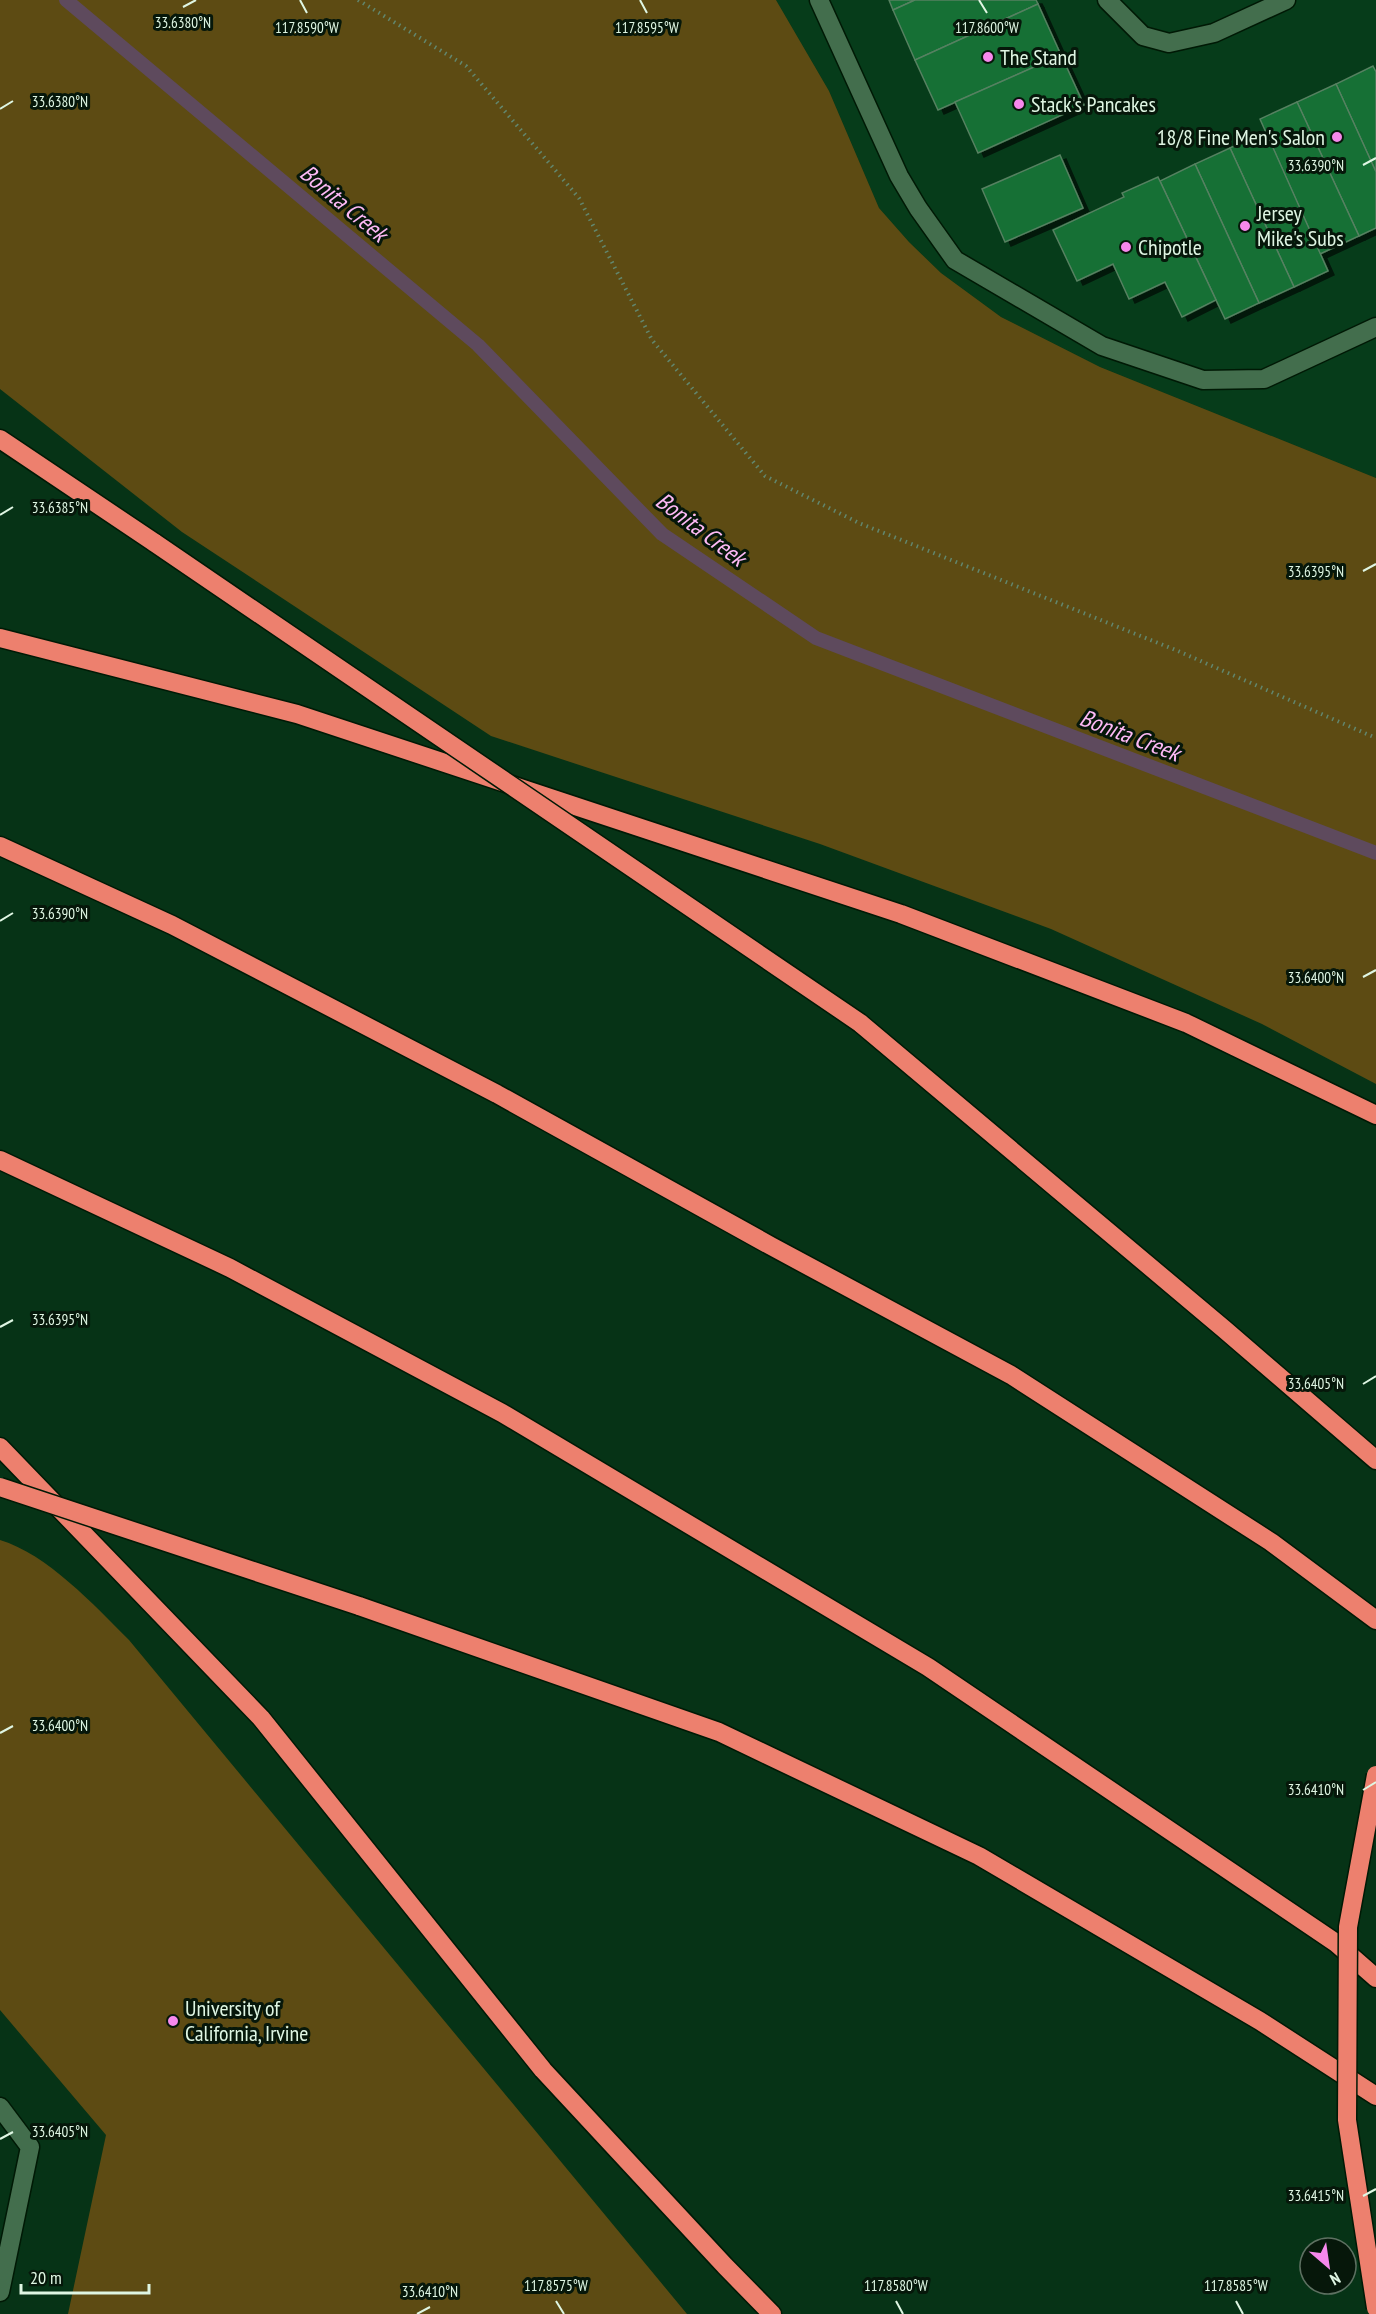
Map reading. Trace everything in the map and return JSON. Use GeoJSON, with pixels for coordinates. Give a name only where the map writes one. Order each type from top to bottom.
{"type":"FeatureCollection","features":[{"type":"Feature","properties":{"kind":"highway"},"geometry":{"type":"LineString","coordinates":[[0,439],[860,1023],[1376,1460]]}},
{"type":"Feature","properties":{"kind":"highway"},"geometry":{"type":"LineString","coordinates":[[0,638],[297,714],[901,914],[1186,1023],[1376,1115]]}},
{"type":"Feature","properties":{"kind":"highway"},"geometry":{"type":"LineString","coordinates":[[0,846],[172,926],[497,1094],[781,1252],[1011,1375],[1271,1542],[1376,1620]]}},
{"type":"Feature","properties":{"kind":"highway"},"geometry":{"type":"LineString","coordinates":[[0,1160],[230,1268],[502,1413],[928,1667],[1336,1943],[1376,1977]]}},
{"type":"Feature","properties":{"kind":"highway"},"geometry":{"type":"LineString","coordinates":[[0,1447],[261,1718],[543,2070],[772,2314]]}},
{"type":"Feature","properties":{"kind":"highway"},"geometry":{"type":"LineString","coordinates":[[0,1487],[358,1606],[719,1732],[979,1856],[1260,2021],[1376,2096]]}},
{"type":"Feature","properties":{"kind":"highway"},"geometry":{"type":"LineString","coordinates":[[1376,1775],[1348,1927],[1347,2108],[1376,2308]]}},
{"type":"Feature","properties":{"kind":"lane"},"geometry":{"type":"LineString","coordinates":[[819,0],[899,176],[918,208],[955,260],[965,266],[1102,346],[1203,380],[1264,379],[1376,327]]}},
{"type":"Feature","properties":{"kind":"lane"},"geometry":{"type":"LineString","coordinates":[[1107,0],[1143,36],[1169,43],[1214,33],[1286,0]]}},
{"type":"Feature","properties":{"kind":"lane"},"geometry":{"type":"LineString","coordinates":[[0,2107],[30,2147],[0,2292]]}},
{"type":"Feature","properties":{"kind":"path"},"geometry":{"type":"LineString","coordinates":[[358,0],[465,66],[579,198],[652,340],[765,476],[859,523],[1178,651],[1376,738]]}},
{"type":"Feature","properties":{"kind":"shaded area"},"geometry":{"type":"Polygon","coordinates":[[[0,0],[776,0],[829,91],[879,208],[941,273],[1001,317],[1100,367],[1376,478],[1376,1084],[1262,1024],[1051,929],[820,844],[491,736],[182,532],[0,389],[0,0]]]}},
{"type":"Feature","properties":{"kind":"shaded area"},"geometry":{"type":"Polygon","coordinates":[[[776,0],[1376,0],[1376,478],[1100,367],[1001,317],[941,273],[879,208],[829,91],[776,0]]]}},
{"type":"Feature","properties":{"kind":"shaded area","name":"University of California, Irvine"},"geometry":{"type":"Polygon","coordinates":[[[0,1540],[35,1557],[69,1582],[129,1640],[687,2314],[68,2314],[106,2135],[0,2010],[0,1540]]]}},
{"type":"Feature","properties":{"kind":"building"},"geometry":{"type":"Polygon","coordinates":[[[889,0],[915,0],[893,10],[889,0]]]}},
{"type":"Feature","properties":{"kind":"building"},"geometry":{"type":"Polygon","coordinates":[[[915,0],[1036,0],[1038,4],[915,60],[893,10],[915,0]]]}},
{"type":"Feature","properties":{"kind":"building","name":"The Stand"},"geometry":{"type":"Polygon","coordinates":[[[1038,4],[1061,55],[938,110],[915,60],[1038,4]]]}},
{"type":"Feature","properties":{"kind":"building","name":"Stack's Pancakes"},"geometry":{"type":"Polygon","coordinates":[[[1061,55],[1084,105],[978,153],[955,102],[1061,55]]]}},
{"type":"Feature","properties":{"kind":"building"},"geometry":{"type":"Polygon","coordinates":[[[1373,66],[1376,72],[1376,172],[1336,84],[1373,66]]]}},
{"type":"Feature","properties":{"kind":"building","name":"18/8 Fine Men's Salon"},"geometry":{"type":"Polygon","coordinates":[[[1336,84],[1376,172],[1376,228],[1359,236],[1297,102],[1336,84]]]}},
{"type":"Feature","properties":{"kind":"building"},"geometry":{"type":"Polygon","coordinates":[[[1297,102],[1359,236],[1320,254],[1260,119],[1297,102]]]}},
{"type":"Feature","properties":{"kind":"building"},"geometry":{"type":"Polygon","coordinates":[[[1266,132],[1328,271],[1294,287],[1230,148],[1266,132]]]}},
{"type":"Feature","properties":{"kind":"building","name":"Jersey Mike's Subs"},"geometry":{"type":"Polygon","coordinates":[[[1230,148],[1294,287],[1259,303],[1195,164],[1230,148]]]}},
{"type":"Feature","properties":{"kind":"building"},"geometry":{"type":"Polygon","coordinates":[[[1060,155],[1083,208],[1005,242],[982,189],[1060,155]]]}},
{"type":"Feature","properties":{"kind":"building"},"geometry":{"type":"Polygon","coordinates":[[[1195,164],[1259,303],[1225,319],[1160,181],[1195,164]]]}},
{"type":"Feature","properties":{"kind":"building","name":"Chipotle"},"geometry":{"type":"Polygon","coordinates":[[[1158,177],[1216,300],[1182,317],[1165,282],[1129,299],[1113,264],[1077,281],[1053,230],[1124,197],[1122,193],[1158,177]]]}},
{"type":"Feature","properties":{"kind":"waterway","name":"Bonita Creek"},"geometry":{"type":"LineString","coordinates":[[66,0],[478,345],[662,534],[816,638],[1376,853]]}},
{"type":"Feature","properties":{"kind":"place","name":"The Stand"},"geometry":{"type":"Point","coordinates":[988,57]}},
{"type":"Feature","properties":{"kind":"place","name":"Stack's Pancakes"},"geometry":{"type":"Point","coordinates":[1019,104]}},
{"type":"Feature","properties":{"kind":"place","name":"18/8 Fine Men's Salon"},"geometry":{"type":"Point","coordinates":[1337,137]}},
{"type":"Feature","properties":{"kind":"place","name":"Jersey Mike's Subs"},"geometry":{"type":"Point","coordinates":[1245,226]}},
{"type":"Feature","properties":{"kind":"place","name":"Chipotle"},"geometry":{"type":"Point","coordinates":[1126,247]}},
{"type":"Feature","properties":{"kind":"place","name":"University of California, Irvine"},"geometry":{"type":"Point","coordinates":[173,2021]}}]}
